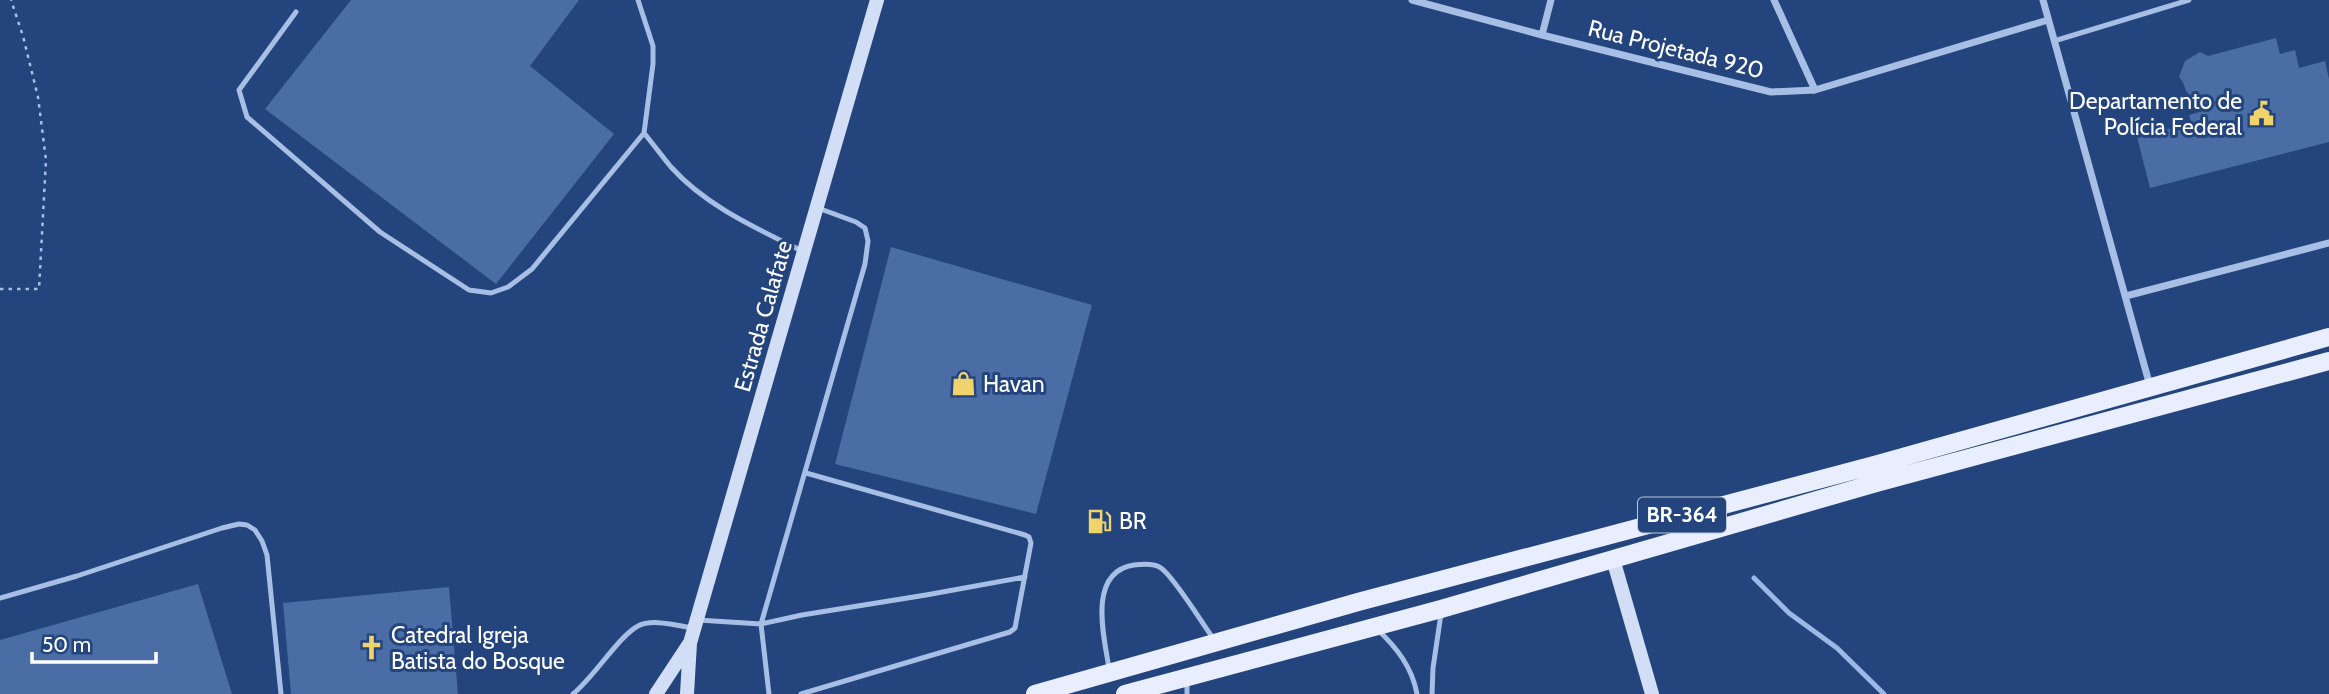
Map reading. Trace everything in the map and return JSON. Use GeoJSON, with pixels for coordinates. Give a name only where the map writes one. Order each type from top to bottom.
{"type":"FeatureCollection","features":[{"type":"Feature","properties":{"kind":"main road","name":"BR-364"},"geometry":{"type":"LineString","coordinates":[[1035,694],[1606,535],[1878,464],[2329,337]]}},
{"type":"Feature","properties":{"kind":"main road","name":"BR-364"},"geometry":{"type":"LineString","coordinates":[[1125,694],[1187,686],[1375,627],[1876,483],[2329,361]]}},
{"type":"Feature","properties":{"kind":"street","name":"Estrada Calafate"},"geometry":{"type":"LineString","coordinates":[[687,694],[690,643],[877,0]]}},
{"type":"Feature","properties":{"kind":"street","name":"Rua Projetada 920"},"geometry":{"type":"LineString","coordinates":[[1412,0],[1771,92],[1815,90],[2048,20]]}},
{"type":"Feature","properties":{"kind":"street"},"geometry":{"type":"LineString","coordinates":[[1542,35],[1551,0]]}},
{"type":"Feature","properties":{"kind":"street"},"geometry":{"type":"LineString","coordinates":[[1773,0],[1815,90]]}},
{"type":"Feature","properties":{"kind":"street"},"geometry":{"type":"LineString","coordinates":[[2043,0],[2150,387]]}},
{"type":"Feature","properties":{"kind":"street"},"geometry":{"type":"LineString","coordinates":[[2126,296],[2329,243]]}},
{"type":"Feature","properties":{"kind":"street"},"geometry":{"type":"LineString","coordinates":[[1613,559],[1652,694]]}},
{"type":"Feature","properties":{"kind":"street","name":"Estrada Calafate"},"geometry":{"type":"LineString","coordinates":[[656,694],[690,643]]}},
{"type":"Feature","properties":{"kind":"lane"},"geometry":{"type":"LineString","coordinates":[[296,12],[239,90],[247,117],[380,232],[469,290],[491,293],[508,287],[532,269],[644,133],[653,46],[638,0]]}},
{"type":"Feature","properties":{"kind":"lane"},"geometry":{"type":"LineString","coordinates":[[2053,41],[2189,0]]}},
{"type":"Feature","properties":{"kind":"lane"},"geometry":{"type":"LineString","coordinates":[[644,133],[672,168],[707,199],[746,223],[805,252]]}},
{"type":"Feature","properties":{"kind":"lane"},"geometry":{"type":"LineString","coordinates":[[769,694],[761,624],[806,473],[868,241],[865,228],[856,222],[818,208]]}},
{"type":"Feature","properties":{"kind":"lane"},"geometry":{"type":"LineString","coordinates":[[801,694],[1010,632],[1015,628],[1031,543],[1029,537],[806,473]]}},
{"type":"Feature","properties":{"kind":"lane"},"geometry":{"type":"LineString","coordinates":[[0,598],[77,576],[222,528],[247,525],[255,530],[267,555],[281,694]]}},
{"type":"Feature","properties":{"kind":"lane"},"geometry":{"type":"LineString","coordinates":[[1110,672],[1101,615],[1105,588],[1116,573],[1128,566],[1143,564],[1160,568],[1217,643]]}},
{"type":"Feature","properties":{"kind":"lane"},"geometry":{"type":"LineString","coordinates":[[573,694],[639,625],[761,624],[1025,577]]}},
{"type":"Feature","properties":{"kind":"lane"},"geometry":{"type":"LineString","coordinates":[[1432,694],[1441,609]]}},
{"type":"Feature","properties":{"kind":"lane"},"geometry":{"type":"LineString","coordinates":[[1375,627],[1405,660],[1412,672],[1417,694]]}},
{"type":"Feature","properties":{"kind":"path"},"geometry":{"type":"LineString","coordinates":[[0,289],[38,289],[46,160],[38,97],[11,0]]}},
{"type":"Feature","properties":{"kind":"building"},"geometry":{"type":"Polygon","coordinates":[[[351,0],[579,0],[530,66],[614,134],[496,284],[265,109],[351,0]]]}},
{"type":"Feature","properties":{"kind":"building"},"geometry":{"type":"Polygon","coordinates":[[[2276,38],[2280,54],[2295,50],[2299,68],[2325,61],[2329,79],[2329,142],[2150,188],[2137,137],[2191,123],[2189,115],[2203,111],[2186,91],[2179,77],[2185,61],[2200,52],[2208,56],[2276,38]]]}},
{"type":"Feature","properties":{"kind":"building","name":"Havan"},"geometry":{"type":"Polygon","coordinates":[[[891,247],[1092,305],[1036,514],[835,464],[891,247]]]}},
{"type":"Feature","properties":{"kind":"building"},"geometry":{"type":"Polygon","coordinates":[[[198,584],[232,694],[0,694],[0,640],[198,584]]]}},
{"type":"Feature","properties":{"kind":"building","name":"Catedral Igreja Batista do Bosque"},"geometry":{"type":"Polygon","coordinates":[[[449,587],[458,694],[291,694],[283,603],[449,587]]]}},
{"type":"Feature","properties":{"kind":"waterway"},"geometry":{"type":"LineString","coordinates":[[1754,578],[1789,613],[1837,648],[1884,694]]}},
{"type":"Feature","properties":{"kind":"place","name":"Departamento de Polícia Federal"},"geometry":{"type":"Point","coordinates":[2262,114]}},
{"type":"Feature","properties":{"kind":"place","name":"Havan"},"geometry":{"type":"Point","coordinates":[963,384]}},
{"type":"Feature","properties":{"kind":"place","name":"BR"},"geometry":{"type":"Point","coordinates":[1099,521]}},
{"type":"Feature","properties":{"kind":"place","name":"Catedral Igreja Batista do Bosque"},"geometry":{"type":"Point","coordinates":[371,648]}}]}
